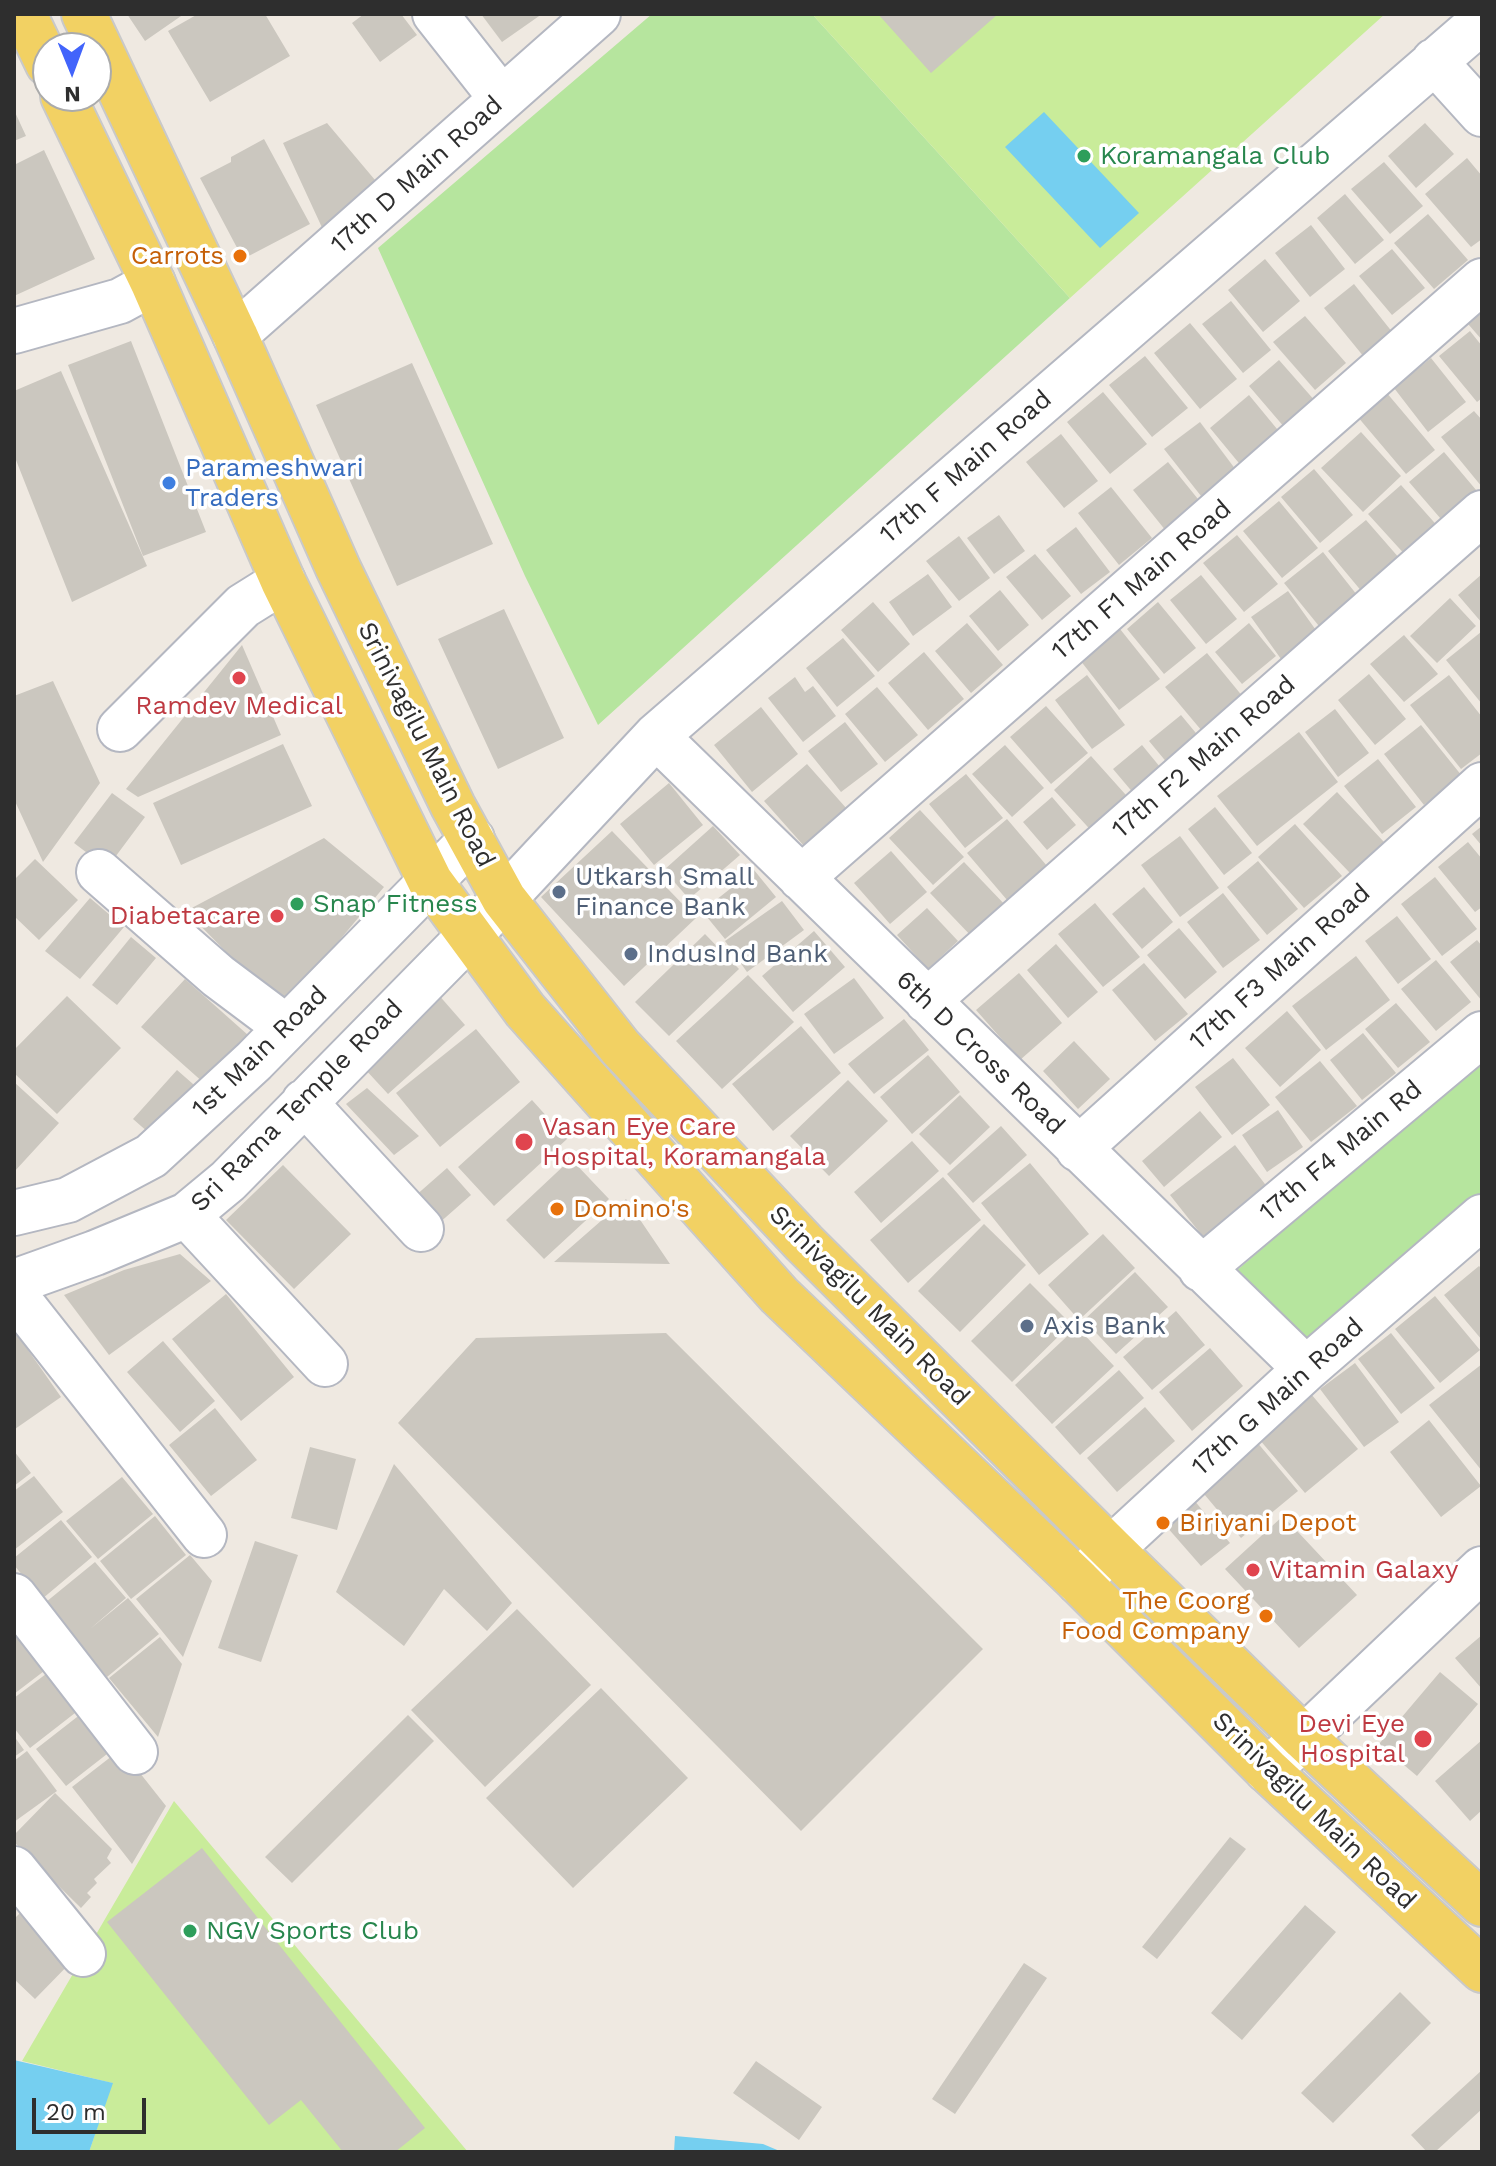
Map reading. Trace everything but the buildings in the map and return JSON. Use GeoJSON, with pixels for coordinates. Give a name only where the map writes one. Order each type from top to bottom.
{"type":"FeatureCollection","features":[{"type":"Feature","properties":{"kind":"main road","name":"Srinivagilu Main Road"},"geometry":{"type":"LineString","coordinates":[[84,14],[235,335],[338,568],[453,806],[504,899],[620,1047],[804,1243],[1304,1738],[1482,1904]]}},
{"type":"Feature","properties":{"kind":"main road","name":"Srinivagilu Main Road"},"geometry":{"type":"LineString","coordinates":[[71,112],[153,283],[283,581],[430,881],[525,1010],[779,1295],[1079,1582],[1267,1770],[1482,1970]]}},
{"type":"Feature","properties":{"kind":"street"},"geometry":{"type":"LineString","coordinates":[[435,14],[502,99]]}},
{"type":"Feature","properties":{"kind":"street","name":"17th D Main Road"},"geometry":{"type":"LineString","coordinates":[[235,335],[598,14]]}},
{"type":"Feature","properties":{"kind":"street","name":"17th F Main Road"},"geometry":{"type":"LineString","coordinates":[[470,935],[656,736],[1482,21]]}},
{"type":"Feature","properties":{"kind":"street"},"geometry":{"type":"LineString","coordinates":[[1434,61],[1482,114]]}},
{"type":"Feature","properties":{"kind":"street","name":"17th F1 Main Road"},"geometry":{"type":"LineString","coordinates":[[801,878],[1482,281]]}},
{"type":"Feature","properties":{"kind":"street"},"geometry":{"type":"LineString","coordinates":[[14,331],[120,301],[153,283]]}},
{"type":"Feature","properties":{"kind":"street","name":"17th F2 Main Road"},"geometry":{"type":"LineString","coordinates":[[927,1001],[1482,513]]}},
{"type":"Feature","properties":{"kind":"street"},"geometry":{"type":"LineString","coordinates":[[120,729],[243,606],[283,581]]}},
{"type":"Feature","properties":{"kind":"street","name":"6th D Cross Road"},"geometry":{"type":"LineString","coordinates":[[656,736],[1306,1369]]}},
{"type":"Feature","properties":{"kind":"street","name":"17th F3 Main Road"},"geometry":{"type":"LineString","coordinates":[[1078,1149],[1482,785]]}},
{"type":"Feature","properties":{"kind":"street","name":"1st Main Road"},"geometry":{"type":"LineString","coordinates":[[14,1213],[68,1200],[151,1156],[254,1061],[472,839]]}},
{"type":"Feature","properties":{"kind":"street"},"geometry":{"type":"LineString","coordinates":[[99,872],[218,976],[286,1027]]}},
{"type":"Feature","properties":{"kind":"street","name":"Sri Rama Temple Road"},"geometry":{"type":"LineString","coordinates":[[14,1282],[187,1215],[228,1181],[470,935]]}},
{"type":"Feature","properties":{"kind":"street","name":"17th F4 Main Rd"},"geometry":{"type":"LineString","coordinates":[[1201,1269],[1482,1034]]}},
{"type":"Feature","properties":{"kind":"street"},"geometry":{"type":"LineString","coordinates":[[304,1102],[421,1229]]}},
{"type":"Feature","properties":{"kind":"street"},"geometry":{"type":"LineString","coordinates":[[187,1215],[325,1364]]}},
{"type":"Feature","properties":{"kind":"street","name":"17th G Main Road"},"geometry":{"type":"LineString","coordinates":[[1079,1582],[1306,1369],[1482,1217]]}},
{"type":"Feature","properties":{"kind":"street"},"geometry":{"type":"LineString","coordinates":[[14,1294],[204,1535]]}},
{"type":"Feature","properties":{"kind":"street"},"geometry":{"type":"LineString","coordinates":[[1267,1770],[1482,1569]]}},
{"type":"Feature","properties":{"kind":"street"},"geometry":{"type":"LineString","coordinates":[[14,1596],[135,1752]]}},
{"type":"Feature","properties":{"kind":"street"},"geometry":{"type":"LineString","coordinates":[[14,1869],[83,1954]]}},
{"type":"Feature","properties":{"kind":"green space"},"geometry":{"type":"Polygon","coordinates":[[[652,14],[812,14],[1070,298],[598,725],[525,576],[378,248],[652,14]]]}},
{"type":"Feature","properties":{"kind":"green space","name":"Koramangala Club"},"geometry":{"type":"Polygon","coordinates":[[[812,14],[1385,14],[1070,298],[812,14]]]}},
{"type":"Feature","properties":{"kind":"green space"},"geometry":{"type":"Polygon","coordinates":[[[1482,1059],[1482,1193],[1302,1348],[1235,1272],[1482,1059]]]}},
{"type":"Feature","properties":{"kind":"green space","name":"NGV Sports Club"},"geometry":{"type":"Polygon","coordinates":[[[174,1801],[468,2152],[89,2152],[112,2083],[22,2061],[174,1801]]]}},
{"type":"Feature","properties":{"kind":"water"},"geometry":{"type":"Polygon","coordinates":[[[1044,112],[1139,213],[1100,248],[1005,147],[1044,112]]]}},
{"type":"Feature","properties":{"kind":"water"},"geometry":{"type":"Polygon","coordinates":[[[14,2060],[113,2083],[89,2152],[14,2152],[14,2060]]]}},
{"type":"Feature","properties":{"kind":"water"},"geometry":{"type":"Polygon","coordinates":[[[675,2136],[763,2144],[782,2152],[674,2152],[675,2136]]]}},
{"type":"Feature","properties":{"kind":"place","name":"Koramangala Club"},"geometry":{"type":"Point","coordinates":[1084,156]}},
{"type":"Feature","properties":{"kind":"place","name":"Carrots"},"geometry":{"type":"Point","coordinates":[240,256]}},
{"type":"Feature","properties":{"kind":"place","name":"Parameshwari Traders"},"geometry":{"type":"Point","coordinates":[169,483]}},
{"type":"Feature","properties":{"kind":"place","name":"Ramdev Medical"},"geometry":{"type":"Point","coordinates":[239,678]}},
{"type":"Feature","properties":{"kind":"place","name":"Utkarsh Small Finance Bank"},"geometry":{"type":"Point","coordinates":[559,892]}},
{"type":"Feature","properties":{"kind":"place","name":"Snap Fitness"},"geometry":{"type":"Point","coordinates":[297,904]}},
{"type":"Feature","properties":{"kind":"place","name":"Diabetacare"},"geometry":{"type":"Point","coordinates":[277,916]}},
{"type":"Feature","properties":{"kind":"place","name":"IndusInd Bank"},"geometry":{"type":"Point","coordinates":[631,954]}},
{"type":"Feature","properties":{"kind":"place","name":"Vasan Eye Care Hospital, Koramangala"},"geometry":{"type":"Point","coordinates":[524,1142]}},
{"type":"Feature","properties":{"kind":"place","name":"Domino's"},"geometry":{"type":"Point","coordinates":[557,1209]}},
{"type":"Feature","properties":{"kind":"place","name":"Axis Bank"},"geometry":{"type":"Point","coordinates":[1027,1326]}},
{"type":"Feature","properties":{"kind":"place","name":"Biriyani Depot"},"geometry":{"type":"Point","coordinates":[1163,1523]}},
{"type":"Feature","properties":{"kind":"place","name":"Vitamin Galaxy"},"geometry":{"type":"Point","coordinates":[1253,1570]}},
{"type":"Feature","properties":{"kind":"place","name":"The Coorg Food Company"},"geometry":{"type":"Point","coordinates":[1266,1616]}},
{"type":"Feature","properties":{"kind":"place","name":"Devi Eye Hospital"},"geometry":{"type":"Point","coordinates":[1423,1739]}},
{"type":"Feature","properties":{"kind":"place","name":"NGV Sports Club"},"geometry":{"type":"Point","coordinates":[190,1931]}}]}
